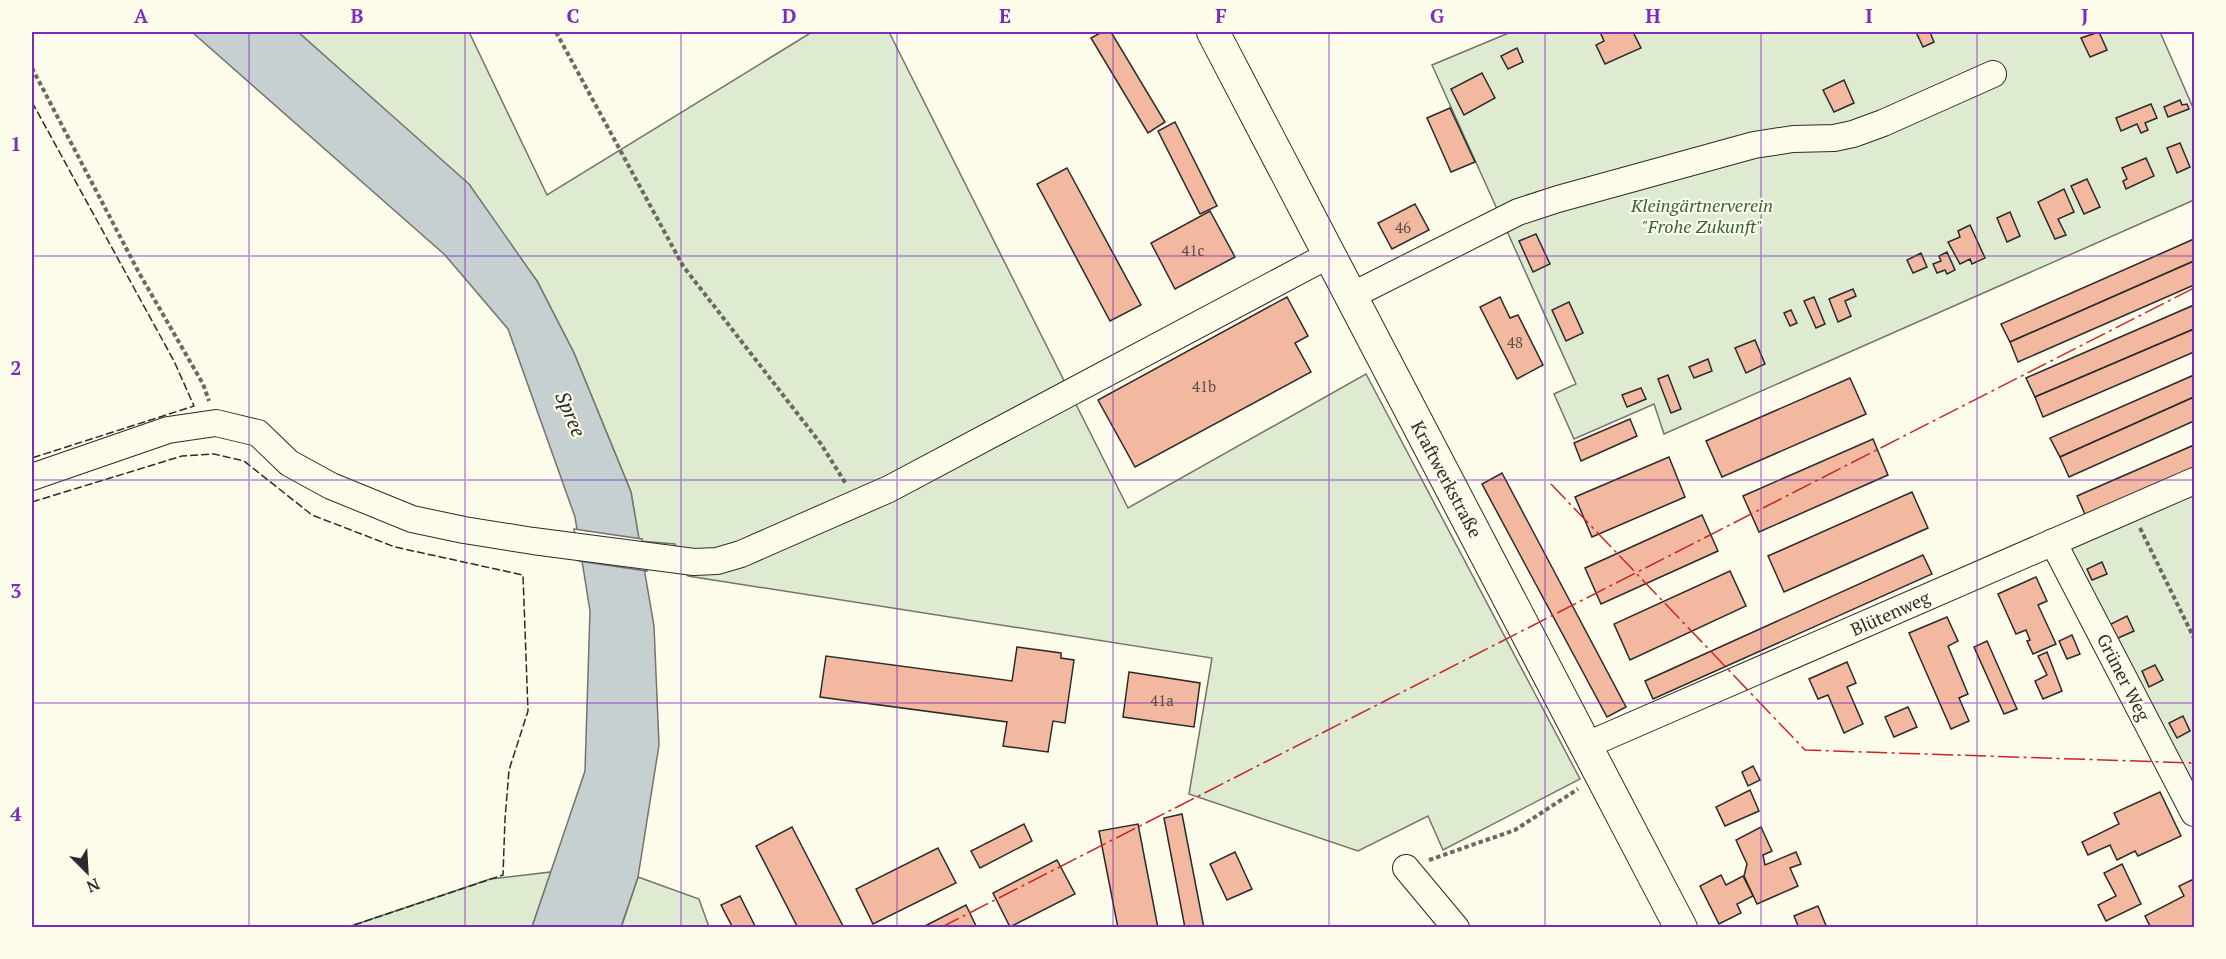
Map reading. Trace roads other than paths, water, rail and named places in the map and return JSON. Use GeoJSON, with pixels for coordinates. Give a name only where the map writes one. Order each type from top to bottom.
{"type":"FeatureCollection","features":[{"type":"Feature","properties":{"kind":"main road","name":"Kraftwerkstraße"},"geometry":{"type":"LineString","coordinates":[[1213,32],[1681,927]]}},
{"type":"Feature","properties":{"kind":"street"},"geometry":{"type":"LineString","coordinates":[[1352,296],[1518,212],[1558,198],[1754,145],[1793,139],[1834,138],[1853,134],[1993,74]]}},
{"type":"Feature","properties":{"kind":"street"},"geometry":{"type":"LineString","coordinates":[[32,477],[168,430],[216,423],[258,433],[289,463],[331,486],[403,516],[464,530],[533,541],[676,560],[717,561],[741,554],[889,489],[1329,255]]}},
{"type":"Feature","properties":{"kind":"street","name":"Blütenweg"},"geometry":{"type":"LineString","coordinates":[[1587,746],[2194,481]]}},
{"type":"Feature","properties":{"kind":"street","name":"Grüner Weg"},"geometry":{"type":"LineString","coordinates":[[2053,542],[2194,813]]}},
{"type":"Feature","properties":{"kind":"street"},"geometry":{"type":"LineString","coordinates":[[1406,868],[1456,927]]}},
{"type":"Feature","properties":{"kind":"water","name":"Spree"},"geometry":{"type":"Polygon","coordinates":[[[192,32],[298,32],[469,184],[537,281],[574,353],[631,492],[654,626],[659,745],[638,877],[621,927],[532,927],[585,771],[590,611],[575,517],[508,329],[445,255],[192,32]]]}},
{"type":"Feature","properties":{"kind":"park label","name":"Kleingärtnerverein \"Frohe Zukunft\""},"geometry":{"type":"Point","coordinates":[1702,215]}}]}
